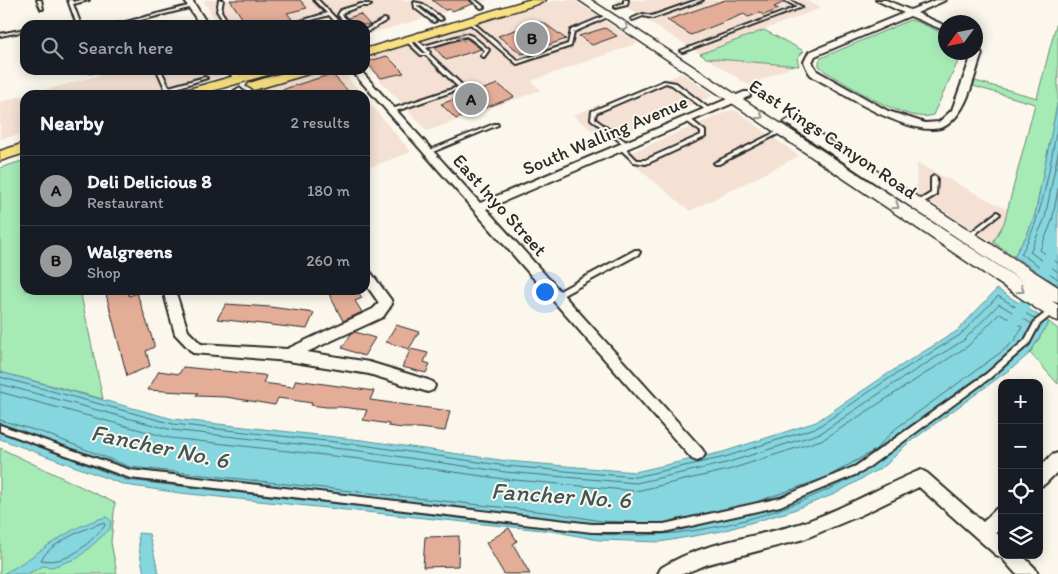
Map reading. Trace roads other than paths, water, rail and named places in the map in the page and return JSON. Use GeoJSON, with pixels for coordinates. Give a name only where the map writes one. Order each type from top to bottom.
{"type":"FeatureCollection","features":[{"type":"Feature","properties":{"kind":"main road"},"geometry":{"type":"LineString","coordinates":[[370,40],[438,20],[477,3],[506,0]]}},
{"type":"Feature","properties":{"kind":"main road"},"geometry":{"type":"LineString","coordinates":[[370,51],[540,0]]}},
{"type":"Feature","properties":{"kind":"main road","name":"East Kings Canyon Road"},"geometry":{"type":"LineString","coordinates":[[584,0],[633,19],[650,30]]}},
{"type":"Feature","properties":{"kind":"main road","name":"East Kings Canyon Road"},"geometry":{"type":"LineString","coordinates":[[604,0],[612,12],[740,96],[968,237],[1006,271]]}},
{"type":"Feature","properties":{"kind":"main road"},"geometry":{"type":"LineString","coordinates":[[411,39],[415,32],[440,23],[438,20]]}},
{"type":"Feature","properties":{"kind":"main road"},"geometry":{"type":"LineString","coordinates":[[370,45],[390,34]]}},
{"type":"Feature","properties":{"kind":"main road","name":"East Kings Canyon Road"},"geometry":{"type":"LineString","coordinates":[[666,40],[740,96],[782,131],[1006,271],[1052,303]]}},
{"type":"Feature","properties":{"kind":"main road"},"geometry":{"type":"LineString","coordinates":[[221,90],[258,75]]}},
{"type":"Feature","properties":{"kind":"main road"},"geometry":{"type":"LineString","coordinates":[[208,90],[282,75]]}},
{"type":"Feature","properties":{"kind":"main road"},"geometry":{"type":"LineString","coordinates":[[0,148],[20,142]]}},
{"type":"Feature","properties":{"kind":"main road"},"geometry":{"type":"LineString","coordinates":[[0,156],[20,150]]}},
{"type":"Feature","properties":{"kind":"main road"},"geometry":{"type":"LineString","coordinates":[[0,162],[20,156]]}},
{"type":"Feature","properties":{"kind":"street"},"geometry":{"type":"LineString","coordinates":[[880,0],[938,25]]}},
{"type":"Feature","properties":{"kind":"street"},"geometry":{"type":"LineString","coordinates":[[942,0],[812,54],[808,62],[814,74],[885,113],[903,121],[925,127],[941,124],[953,117],[976,60]]}},
{"type":"Feature","properties":{"kind":"street"},"geometry":{"type":"LineString","coordinates":[[190,3],[201,20]]}},
{"type":"Feature","properties":{"kind":"street","name":"East Inyo Street"},"geometry":{"type":"LineString","coordinates":[[360,75],[697,454]]}},
{"type":"Feature","properties":{"kind":"street","name":"South Walling Avenue"},"geometry":{"type":"LineString","coordinates":[[478,208],[740,96]]}},
{"type":"Feature","properties":{"kind":"street"},"geometry":{"type":"LineString","coordinates":[[288,355],[378,313],[386,304],[370,280]]}},
{"type":"Feature","properties":{"kind":"street"},"geometry":{"type":"LineString","coordinates":[[170,295],[182,334],[198,348],[288,355],[369,368],[428,386]]}},
{"type":"Feature","properties":{"kind":"street"},"geometry":{"type":"LineString","coordinates":[[1043,474],[1058,460]]}},
{"type":"Feature","properties":{"kind":"street"},"geometry":{"type":"LineString","coordinates":[[667,574],[691,561],[787,536],[837,519],[922,478],[998,545]]}},
{"type":"Feature","properties":{"kind":"street"},"geometry":{"type":"LineString","coordinates":[[984,532],[998,519]]}},
{"type":"Feature","properties":{"kind":"street"},"geometry":{"type":"LineString","coordinates":[[1012,559],[1029,574]]}},
{"type":"Feature","properties":{"kind":"lane"},"geometry":{"type":"LineString","coordinates":[[39,0],[42,8]]}},
{"type":"Feature","properties":{"kind":"lane"},"geometry":{"type":"LineString","coordinates":[[77,20],[71,2],[87,0]]}},
{"type":"Feature","properties":{"kind":"lane"},"geometry":{"type":"LineString","coordinates":[[221,0],[219,11],[225,20]]}},
{"type":"Feature","properties":{"kind":"lane"},"geometry":{"type":"LineString","coordinates":[[316,0],[335,20]]}},
{"type":"Feature","properties":{"kind":"lane"},"geometry":{"type":"LineString","coordinates":[[411,0],[422,5],[438,20]]}},
{"type":"Feature","properties":{"kind":"lane"},"geometry":{"type":"LineString","coordinates":[[468,22],[497,44],[498,48],[517,63],[570,45],[572,31],[626,4],[625,0]]}},
{"type":"Feature","properties":{"kind":"lane"},"geometry":{"type":"LineString","coordinates":[[633,19],[643,16],[652,17],[701,0]]}},
{"type":"Feature","properties":{"kind":"lane"},"geometry":{"type":"LineString","coordinates":[[682,52],[800,7],[786,0]]}},
{"type":"Feature","properties":{"kind":"lane"},"geometry":{"type":"LineString","coordinates":[[133,20],[190,3]]}},
{"type":"Feature","properties":{"kind":"lane"},"geometry":{"type":"LineString","coordinates":[[415,3],[416,8],[438,20]]}},
{"type":"Feature","properties":{"kind":"lane"},"geometry":{"type":"LineString","coordinates":[[345,20],[340,15],[342,11],[361,5],[369,5]]}},
{"type":"Feature","properties":{"kind":"lane"},"geometry":{"type":"LineString","coordinates":[[308,20],[329,14]]}},
{"type":"Feature","properties":{"kind":"lane"},"geometry":{"type":"LineString","coordinates":[[370,29],[385,20]]}},
{"type":"Feature","properties":{"kind":"lane"},"geometry":{"type":"LineString","coordinates":[[0,35],[20,31]]}},
{"type":"Feature","properties":{"kind":"lane"},"geometry":{"type":"LineString","coordinates":[[424,47],[466,35],[487,50],[482,56]]}},
{"type":"Feature","properties":{"kind":"lane"},"geometry":{"type":"LineString","coordinates":[[391,110],[461,87],[427,54],[428,52],[424,47],[411,39]]}},
{"type":"Feature","properties":{"kind":"lane"},"geometry":{"type":"LineString","coordinates":[[411,39],[422,54],[427,54]]}},
{"type":"Feature","properties":{"kind":"lane"},"geometry":{"type":"LineString","coordinates":[[161,75],[168,89],[205,78]]}},
{"type":"Feature","properties":{"kind":"lane"},"geometry":{"type":"LineString","coordinates":[[687,119],[703,132],[703,136],[646,162],[636,161],[624,146],[593,118],[594,112],[666,82],[674,84],[709,110]]}},
{"type":"Feature","properties":{"kind":"lane"},"geometry":{"type":"LineString","coordinates":[[428,152],[496,125]]}},
{"type":"Feature","properties":{"kind":"lane"},"geometry":{"type":"LineString","coordinates":[[717,163],[782,131]]}},
{"type":"Feature","properties":{"kind":"lane"},"geometry":{"type":"LineString","coordinates":[[917,204],[934,194],[934,178]]}},
{"type":"Feature","properties":{"kind":"lane"},"geometry":{"type":"LineString","coordinates":[[968,237],[998,214]]}},
{"type":"Feature","properties":{"kind":"lane"},"geometry":{"type":"LineString","coordinates":[[556,296],[637,252]]}},
{"type":"Feature","properties":{"kind":"lane"},"geometry":{"type":"LineString","coordinates":[[0,428],[130,474],[592,528],[664,528],[780,502],[859,469],[988,376],[1027,342],[1036,323],[1052,303]]}},
{"type":"Feature","properties":{"kind":"water"},"geometry":{"type":"Polygon","coordinates":[[[1058,100],[1058,285],[1014,256],[1027,235],[1035,215],[1058,100]]]}},
{"type":"Feature","properties":{"kind":"water"},"geometry":{"type":"Polygon","coordinates":[[[997,289],[1049,322],[1030,353],[907,444],[886,465],[835,494],[788,512],[722,531],[660,542],[599,540],[552,531],[180,493],[125,485],[0,439],[0,372],[173,419],[362,440],[507,461],[635,472],[723,452],[816,422],[889,373],[957,331],[997,289]]]}},
{"type":"Feature","properties":{"kind":"water"},"geometry":{"type":"Polygon","coordinates":[[[107,517],[111,521],[110,529],[78,558],[52,567],[43,566],[27,574],[3,574],[66,534],[92,521],[107,517]]]}},
{"type":"Feature","properties":{"kind":"water"},"geometry":{"type":"Polygon","coordinates":[[[138,533],[149,534],[159,574],[144,574],[138,533]]]}},
{"type":"Feature","properties":{"kind":"waterway","name":"Fancher No. 6"},"geometry":{"type":"LineString","coordinates":[[1015,320],[1042,275],[1058,237]]}},
{"type":"Feature","properties":{"kind":"place","name":"Walgreens"},"geometry":{"type":"Point","coordinates":[532,38]}},
{"type":"Feature","properties":{"kind":"place","name":"Deli Delicious 8"},"geometry":{"type":"Point","coordinates":[471,99]}}]}
